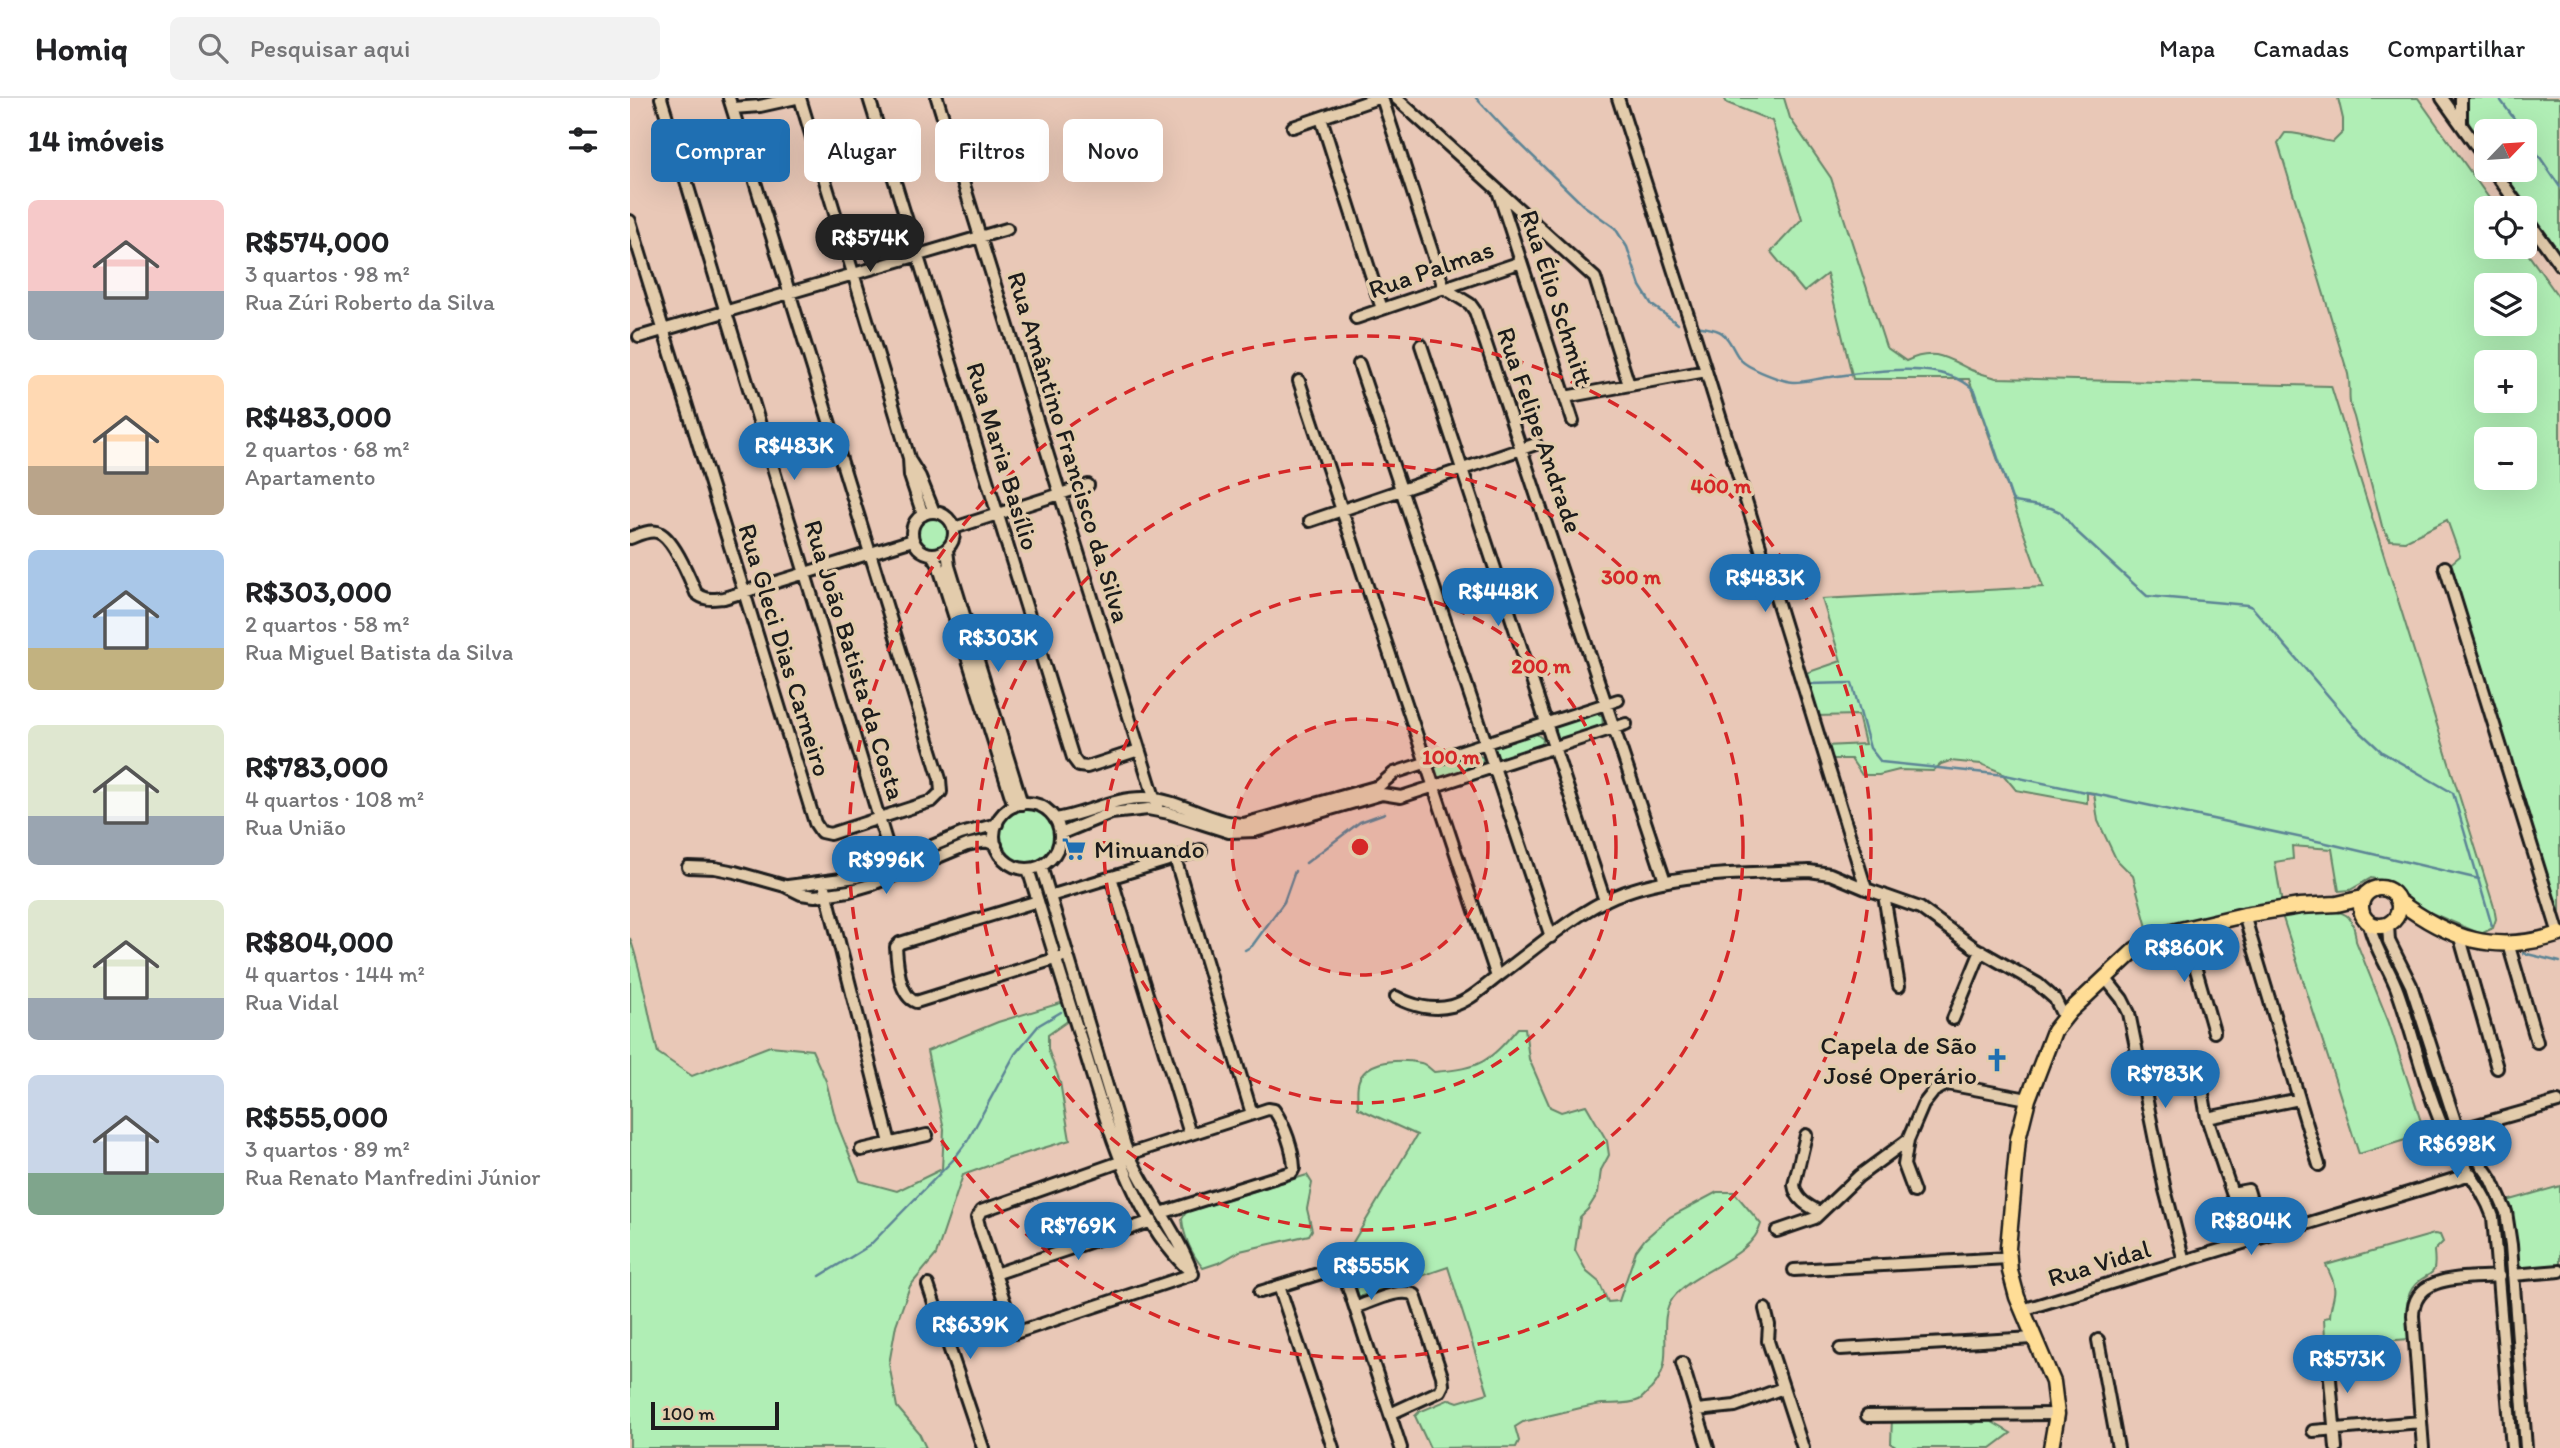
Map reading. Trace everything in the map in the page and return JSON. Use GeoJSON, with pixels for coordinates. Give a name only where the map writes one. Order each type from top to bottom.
{"type":"FeatureCollection","features":[{"type":"Feature","properties":{"kind":"main road"},"geometry":{"type":"LineString","coordinates":[[2047,1445],[2057,1414],[2056,1394],[2051,1375],[2022,1310],[2008,1258],[2016,1148],[2028,1099],[2054,1031],[2064,1018],[2143,944],[2159,936],[2245,915],[2300,906],[2337,904],[2362,898],[2370,891],[2380,888],[2390,891],[2397,900],[2423,919],[2460,938],[2479,943],[2508,943],[2559,934]]}},
{"type":"Feature","properties":{"kind":"main road"},"geometry":{"type":"LineString","coordinates":[[2362,898],[2366,920]]}},
{"type":"Feature","properties":{"kind":"main road"},"geometry":{"type":"LineString","coordinates":[[2391,922],[2399,910],[2397,900]]}},
{"type":"Feature","properties":{"kind":"main road"},"geometry":{"type":"LineString","coordinates":[[2337,904],[2382,927],[2391,922],[2423,919]]}},
{"type":"Feature","properties":{"kind":"street","name":"Rua João Batista da Costa"},"geometry":{"type":"LineString","coordinates":[[661,98],[895,869]]}},
{"type":"Feature","properties":{"kind":"street"},"geometry":{"type":"LineString","coordinates":[[731,103],[760,106],[798,98],[909,458],[920,477],[928,513]]}},
{"type":"Feature","properties":{"kind":"street","name":"Rua Maria Basílio"},"geometry":{"type":"LineString","coordinates":[[869,98],[1075,763],[1087,767],[1139,750]]}},
{"type":"Feature","properties":{"kind":"street","name":"Rua Amântino Francisco da Silva"},"geometry":{"type":"LineString","coordinates":[[937,98],[1156,804]]}},
{"type":"Feature","properties":{"kind":"street"},"geometry":{"type":"LineString","coordinates":[[1293,127],[1380,98],[1444,288]]}},
{"type":"Feature","properties":{"kind":"street"},"geometry":{"type":"LineString","coordinates":[[1396,98],[1595,278],[1629,385]]}},
{"type":"Feature","properties":{"kind":"street"},"geometry":{"type":"LineString","coordinates":[[1618,98],[1706,371],[1866,889]]}},
{"type":"Feature","properties":{"kind":"street"},"geometry":{"type":"LineString","coordinates":[[2442,98],[2474,143]]}},
{"type":"Feature","properties":{"kind":"street"},"geometry":{"type":"LineString","coordinates":[[2460,123],[2461,98]]}},
{"type":"Feature","properties":{"kind":"street","name":"Rua Gleci Dias Carneiro"},"geometry":{"type":"LineString","coordinates":[[630,221],[818,828],[825,834],[830,834],[932,801],[941,792],[942,785],[731,103]]}},
{"type":"Feature","properties":{"kind":"street"},"geometry":{"type":"LineString","coordinates":[[1321,118],[1382,309]]}},
{"type":"Feature","properties":{"kind":"street","name":"Rua Élio Schmitt"},"geometry":{"type":"LineString","coordinates":[[1497,189],[1573,421]]}},
{"type":"Feature","properties":{"kind":"street"},"geometry":{"type":"LineString","coordinates":[[1508,224],[1520,217],[1529,218]]}},
{"type":"Feature","properties":{"kind":"street"},"geometry":{"type":"LineString","coordinates":[[639,337],[1007,229]]}},
{"type":"Feature","properties":{"kind":"street"},"geometry":{"type":"LineString","coordinates":[[2537,233],[2560,265]]}},
{"type":"Feature","properties":{"kind":"street","name":"Rua Palmas"},"geometry":{"type":"LineString","coordinates":[[1356,318],[1521,262]]}},
{"type":"Feature","properties":{"kind":"street","name":"Rua Felipe Andrade"},"geometry":{"type":"LineString","coordinates":[[1444,288],[1470,304],[1475,311],[1621,726],[1665,881]]}},
{"type":"Feature","properties":{"kind":"street"},"geometry":{"type":"LineString","coordinates":[[1421,345],[1605,901]]}},
{"type":"Feature","properties":{"kind":"street"},"geometry":{"type":"LineString","coordinates":[[1359,364],[1550,937]]}},
{"type":"Feature","properties":{"kind":"street"},"geometry":{"type":"LineString","coordinates":[[1565,397],[1706,371]]}},
{"type":"Feature","properties":{"kind":"street"},"geometry":{"type":"LineString","coordinates":[[1299,381],[1497,977]]}},
{"type":"Feature","properties":{"kind":"street"},"geometry":{"type":"LineString","coordinates":[[1310,520],[1536,444]]}},
{"type":"Feature","properties":{"kind":"street"},"geometry":{"type":"LineString","coordinates":[[954,528],[1088,485]]}},
{"type":"Feature","properties":{"kind":"street"},"geometry":{"type":"LineString","coordinates":[[928,513],[946,516],[954,528],[954,540],[947,550],[932,555]]}},
{"type":"Feature","properties":{"kind":"street"},"geometry":{"type":"LineString","coordinates":[[928,513],[914,526],[913,540],[920,550],[932,555],[938,564],[1018,805]]}},
{"type":"Feature","properties":{"kind":"street"},"geometry":{"type":"LineString","coordinates":[[630,538],[643,532],[658,532],[668,539],[696,593],[703,598],[724,598],[913,540]]}},
{"type":"Feature","properties":{"kind":"street"},"geometry":{"type":"LineString","coordinates":[[947,550],[948,566],[1018,805]]}},
{"type":"Feature","properties":{"kind":"street"},"geometry":{"type":"LineString","coordinates":[[2445,567],[2559,934]]}},
{"type":"Feature","properties":{"kind":"street"},"geometry":{"type":"LineString","coordinates":[[1381,790],[1394,773],[1612,702]]}},
{"type":"Feature","properties":{"kind":"street"},"geometry":{"type":"LineString","coordinates":[[1055,819],[1122,800],[1156,804],[1223,822],[1244,824],[1381,790],[1401,797],[1621,726]]}},
{"type":"Feature","properties":{"kind":"street"},"geometry":{"type":"LineString","coordinates":[[1060,834],[1111,814],[1156,804]]}},
{"type":"Feature","properties":{"kind":"street"},"geometry":{"type":"LineString","coordinates":[[1018,805],[1044,808],[1055,819],[1060,834],[1055,853],[1041,866],[1020,868],[1005,860],[996,845],[995,834],[1001,817],[1018,805]]}},
{"type":"Feature","properties":{"kind":"street"},"geometry":{"type":"LineString","coordinates":[[688,867],[715,867],[785,886],[808,896],[827,895],[862,887],[955,836],[997,824]]}},
{"type":"Feature","properties":{"kind":"street"},"geometry":{"type":"LineString","coordinates":[[785,886],[824,883],[895,869],[986,841],[996,845]]}},
{"type":"Feature","properties":{"kind":"street"},"geometry":{"type":"LineString","coordinates":[[1049,896],[1201,850]]}},
{"type":"Feature","properties":{"kind":"street"},"geometry":{"type":"LineString","coordinates":[[1175,858],[1252,1114]]}},
{"type":"Feature","properties":{"kind":"street"},"geometry":{"type":"LineString","coordinates":[[1041,866],[1124,1158],[1134,1168],[1194,1274]]}},
{"type":"Feature","properties":{"kind":"street"},"geometry":{"type":"LineString","coordinates":[[1028,869],[1055,959],[1124,1158],[1152,1221],[1178,1261],[1194,1274]]}},
{"type":"Feature","properties":{"kind":"street"},"geometry":{"type":"LineString","coordinates":[[1396,997],[1423,1007],[1454,1006],[1605,901],[1665,881],[1809,871],[1829,874],[1920,908],[1981,951],[2045,989],[2055,999],[2064,1018]]}},
{"type":"Feature","properties":{"kind":"street"},"geometry":{"type":"LineString","coordinates":[[1111,877],[1190,1134]]}},
{"type":"Feature","properties":{"kind":"street"},"geometry":{"type":"LineString","coordinates":[[824,883],[890,1143]]}},
{"type":"Feature","properties":{"kind":"street"},"geometry":{"type":"LineString","coordinates":[[1884,895],[1899,986]]}},
{"type":"Feature","properties":{"kind":"street"},"geometry":{"type":"LineString","coordinates":[[1038,901],[907,940],[896,947],[904,988],[911,1001],[916,1002],[1067,956]]}},
{"type":"Feature","properties":{"kind":"street"},"geometry":{"type":"LineString","coordinates":[[2245,915],[2319,1165]]}},
{"type":"Feature","properties":{"kind":"street"},"geometry":{"type":"LineString","coordinates":[[2366,920],[2399,995],[2441,1122],[2450,1143],[2485,1195],[2493,1217],[2512,1448]]}},
{"type":"Feature","properties":{"kind":"street"},"geometry":{"type":"LineString","coordinates":[[2391,922],[2389,941],[2411,985],[2459,1130],[2500,1195],[2510,1229],[2526,1448]]}},
{"type":"Feature","properties":{"kind":"street"},"geometry":{"type":"LineString","coordinates":[[2183,928],[2214,1032]]}},
{"type":"Feature","properties":{"kind":"street"},"geometry":{"type":"LineString","coordinates":[[2460,938],[2497,1068]]}},
{"type":"Feature","properties":{"kind":"street"},"geometry":{"type":"LineString","coordinates":[[2508,943],[2537,1042]]}},
{"type":"Feature","properties":{"kind":"street"},"geometry":{"type":"LineString","coordinates":[[1953,1019],[1981,951]]}},
{"type":"Feature","properties":{"kind":"street"},"geometry":{"type":"LineString","coordinates":[[2106,979],[2129,1013],[2165,1191],[2184,1261]]}},
{"type":"Feature","properties":{"kind":"street"},"geometry":{"type":"LineString","coordinates":[[1914,1192],[1904,1165],[1908,1140],[1923,1105],[1942,1085],[2028,1099]]}},
{"type":"Feature","properties":{"kind":"street"},"geometry":{"type":"LineString","coordinates":[[2203,1094],[2207,1118],[2232,1194],[2248,1190],[2262,1237]]}},
{"type":"Feature","properties":{"kind":"street"},"geometry":{"type":"LineString","coordinates":[[2207,1118],[2300,1099]]}},
{"type":"Feature","properties":{"kind":"street"},"geometry":{"type":"LineString","coordinates":[[2459,1130],[2558,1102]]}},
{"type":"Feature","properties":{"kind":"street"},"geometry":{"type":"LineString","coordinates":[[1161,1213],[1288,1174],[1294,1168],[1282,1123],[1274,1110],[1268,1108],[1190,1134],[985,1209],[978,1218],[1015,1333],[1194,1274]]}},
{"type":"Feature","properties":{"kind":"street"},"geometry":{"type":"LineString","coordinates":[[861,1150],[927,1135]]}},
{"type":"Feature","properties":{"kind":"street"},"geometry":{"type":"LineString","coordinates":[[1806,1135],[1794,1185],[1795,1193],[1808,1206],[1820,1212]]}},
{"type":"Feature","properties":{"kind":"street"},"geometry":{"type":"LineString","coordinates":[[1777,1231],[1805,1223],[1859,1176],[1908,1140]]}},
{"type":"Feature","properties":{"kind":"street","name":"Rua Vidal"},"geometry":{"type":"LineString","coordinates":[[2022,1310],[2471,1174]]}},
{"type":"Feature","properties":{"kind":"street"},"geometry":{"type":"LineString","coordinates":[[995,1274],[1152,1221]]}},
{"type":"Feature","properties":{"kind":"street"},"geometry":{"type":"LineString","coordinates":[[1794,1270],[2008,1258]]}},
{"type":"Feature","properties":{"kind":"street"},"geometry":{"type":"LineString","coordinates":[[1261,1292],[1336,1269],[1347,1278],[1401,1448]]}},
{"type":"Feature","properties":{"kind":"street"},"geometry":{"type":"LineString","coordinates":[[2513,1275],[2560,1271]]}},
{"type":"Feature","properties":{"kind":"street"},"geometry":{"type":"LineString","coordinates":[[2423,1448],[2413,1316],[2417,1297],[2427,1287],[2439,1282],[2499,1276]]}},
{"type":"Feature","properties":{"kind":"street"},"geometry":{"type":"LineString","coordinates":[[928,1285],[983,1448]]}},
{"type":"Feature","properties":{"kind":"street"},"geometry":{"type":"LineString","coordinates":[[1279,1286],[1333,1448]]}},
{"type":"Feature","properties":{"kind":"street"},"geometry":{"type":"LineString","coordinates":[[1356,1307],[1400,1293],[1415,1295],[1442,1376],[1443,1385],[1440,1391],[1391,1414]]}},
{"type":"Feature","properties":{"kind":"street"},"geometry":{"type":"LineString","coordinates":[[1765,1310],[1769,1325],[1768,1341],[1803,1448]]}},
{"type":"Feature","properties":{"kind":"street"},"geometry":{"type":"LineString","coordinates":[[1889,1339],[2033,1336]]}},
{"type":"Feature","properties":{"kind":"street"},"geometry":{"type":"LineString","coordinates":[[1840,1349],[2033,1336]]}},
{"type":"Feature","properties":{"kind":"street"},"geometry":{"type":"LineString","coordinates":[[2098,1340],[2118,1448]]}},
{"type":"Feature","properties":{"kind":"street"},"geometry":{"type":"LineString","coordinates":[[2327,1345],[2336,1448]]}},
{"type":"Feature","properties":{"kind":"street"},"geometry":{"type":"LineString","coordinates":[[1682,1363],[1708,1448]]}},
{"type":"Feature","properties":{"kind":"street"},"geometry":{"type":"LineString","coordinates":[[1698,1410],[1735,1406],[1783,1388]]}},
{"type":"Feature","properties":{"kind":"street"},"geometry":{"type":"LineString","coordinates":[[1867,1416],[2057,1414]]}},
{"type":"Feature","properties":{"kind":"street"},"geometry":{"type":"LineString","coordinates":[[2313,1431],[2421,1422]]}},
{"type":"Feature","properties":{"kind":"green space"},"geometry":{"type":"Polygon","coordinates":[[[1724,98],[1784,98],[1790,118],[1831,178],[1886,347],[1906,361],[1924,355],[1939,356],[1996,378],[2331,386],[2494,907],[2496,919],[2493,928],[2481,934],[2422,909],[2389,882],[2371,878],[2350,890],[2339,891],[2332,849],[2292,846],[2293,859],[2275,862],[2282,904],[2148,931],[2133,876],[2116,859],[2098,821],[2094,793],[2087,792],[2087,803],[2016,790],[2001,772],[1981,764],[1950,761],[1933,771],[1899,770],[1879,775],[1862,775],[1851,759],[1830,759],[1825,746],[1865,744],[1858,715],[1817,716],[1803,674],[1841,661],[1822,599],[2043,587],[1969,379],[1853,379],[1827,274],[1804,292],[1771,252],[1802,219],[1772,121],[1727,103],[1724,98]]]}},
{"type":"Feature","properties":{"kind":"green space"},"geometry":{"type":"Polygon","coordinates":[[[2338,98],[2418,98],[2474,177],[2474,182],[2478,182],[2487,196],[2474,196],[2474,259],[2532,259],[2560,299],[2560,928],[2448,566],[2460,556],[2447,520],[2405,541],[2390,540],[2382,526],[2350,405],[2348,374],[2278,143],[2285,133],[2333,142],[2343,132],[2338,98]]]}},
{"type":"Feature","properties":{"kind":"green space"},"geometry":{"type":"Polygon","coordinates":[[[2468,98],[2560,98],[2560,256],[2537,224],[2537,196],[2517,196],[2507,182],[2538,182],[2538,119],[2474,119],[2474,134],[2468,121],[2468,98]]]}},
{"type":"Feature","properties":{"kind":"green space"},"geometry":{"type":"Polygon","coordinates":[[[935,515],[947,520],[952,532],[947,544],[935,549],[923,544],[918,532],[923,520],[935,515]]]}},
{"type":"Feature","properties":{"kind":"green space"},"geometry":{"type":"Polygon","coordinates":[[[1596,713],[1602,716],[1603,726],[1562,742],[1555,738],[1556,727],[1596,713]]]}},
{"type":"Feature","properties":{"kind":"green space"},"geometry":{"type":"Polygon","coordinates":[[[1535,733],[1543,739],[1542,746],[1501,762],[1497,760],[1493,749],[1495,747],[1535,733]]]}},
{"type":"Feature","properties":{"kind":"green space"},"geometry":{"type":"Polygon","coordinates":[[[1474,752],[1483,758],[1482,765],[1441,781],[1437,780],[1432,769],[1435,766],[1474,752]]]}},
{"type":"Feature","properties":{"kind":"green space"},"geometry":{"type":"Polygon","coordinates":[[[1028,808],[1047,816],[1055,835],[1047,854],[1028,862],[1009,854],[1001,835],[1009,816],[1028,808]]]}},
{"type":"Feature","properties":{"kind":"green space"},"geometry":{"type":"Polygon","coordinates":[[[2313,910],[2344,914],[2352,923],[2356,941],[2389,1023],[2425,1134],[2359,1154],[2282,915],[2313,910]]]}},
{"type":"Feature","properties":{"kind":"green space"},"geometry":{"type":"Polygon","coordinates":[[[630,938],[658,1053],[692,1076],[770,1046],[812,1050],[826,1081],[836,1121],[860,1181],[897,1191],[942,1169],[944,1129],[927,1051],[998,1022],[1064,1002],[1069,1020],[1048,1035],[1048,1049],[1060,1082],[1070,1140],[963,1175],[936,1255],[910,1286],[896,1325],[889,1364],[897,1407],[919,1433],[926,1448],[630,1448],[630,938]]]}},
{"type":"Feature","properties":{"kind":"green space"},"geometry":{"type":"Polygon","coordinates":[[[1518,1028],[1525,1028],[1529,1059],[1550,1107],[1561,1112],[1586,1105],[1607,1141],[1609,1155],[1601,1170],[1598,1193],[1580,1217],[1575,1250],[1587,1272],[1599,1282],[1608,1302],[1619,1301],[1636,1251],[1645,1239],[1670,1217],[1717,1192],[1734,1192],[1761,1224],[1746,1246],[1682,1288],[1673,1298],[1665,1319],[1664,1366],[1651,1389],[1640,1399],[1631,1403],[1602,1404],[1523,1422],[1515,1427],[1519,1441],[1516,1447],[1430,1448],[1415,1416],[1419,1412],[1450,1399],[1458,1402],[1488,1393],[1448,1267],[1359,1297],[1346,1254],[1417,1135],[1358,1108],[1358,1082],[1367,1070],[1381,1063],[1421,1063],[1434,1072],[1473,1066],[1491,1056],[1518,1028]]]}},
{"type":"Feature","properties":{"kind":"green space"},"geometry":{"type":"Polygon","coordinates":[[[1307,1175],[1312,1183],[1307,1209],[1312,1230],[1309,1235],[1240,1251],[1203,1268],[1186,1239],[1182,1219],[1186,1212],[1307,1175]]]}},
{"type":"Feature","properties":{"kind":"green space"},"geometry":{"type":"Polygon","coordinates":[[[2560,1186],[2560,1266],[2517,1270],[2507,1201],[2560,1186]]]}},
{"type":"Feature","properties":{"kind":"green space"},"geometry":{"type":"Polygon","coordinates":[[[2434,1234],[2440,1235],[2443,1242],[2434,1251],[2433,1271],[2415,1285],[2408,1297],[2409,1339],[2334,1345],[2333,1338],[2325,1339],[2324,1318],[2330,1317],[2334,1290],[2326,1265],[2434,1234]]]}},
{"type":"Feature","properties":{"kind":"green space"},"geometry":{"type":"Polygon","coordinates":[[[1959,1417],[1972,1424],[1985,1418],[2011,1433],[1991,1448],[1898,1448],[1891,1444],[1892,1418],[1959,1417]]]}},
{"type":"Feature","properties":{"kind":"waterway"},"geometry":{"type":"LineString","coordinates":[[1476,98],[1583,205],[1615,228],[1627,247],[1640,286],[1652,305],[1678,324]]}},
{"type":"Feature","properties":{"kind":"waterway"},"geometry":{"type":"LineString","coordinates":[[2499,98],[2514,119]]}},
{"type":"Feature","properties":{"kind":"waterway"},"geometry":{"type":"LineString","coordinates":[[2538,154],[2560,187]]}},
{"type":"Feature","properties":{"kind":"waterway"},"geometry":{"type":"LineString","coordinates":[[1697,326],[1722,333],[1744,363],[1789,381],[1886,370],[1927,371],[1962,381],[1975,391],[2015,502],[2060,512],[2077,532],[2147,596],[2252,607],[2355,727],[2382,752],[2453,793],[2492,926]]}},
{"type":"Feature","properties":{"kind":"waterway"},"geometry":{"type":"LineString","coordinates":[[1807,684],[1852,683],[1870,748],[1881,762],[2005,775],[2326,843],[2479,879]]}},
{"type":"Feature","properties":{"kind":"waterway"},"geometry":{"type":"LineString","coordinates":[[1306,863],[1360,822],[1385,813]]}},
{"type":"Feature","properties":{"kind":"waterway"},"geometry":{"type":"LineString","coordinates":[[1245,950],[1252,946],[1284,902],[1295,871]]}},
{"type":"Feature","properties":{"kind":"waterway"},"geometry":{"type":"LineString","coordinates":[[2523,953],[2560,962]]}},
{"type":"Feature","properties":{"kind":"waterway"},"geometry":{"type":"LineString","coordinates":[[820,1276],[869,1246],[953,1160],[968,1140],[1015,1054],[1039,1025],[1061,1012]]}},
{"type":"Feature","properties":{"kind":"place","name":"Minuando"},"geometry":{"type":"Point","coordinates":[1074,849]}},
{"type":"Feature","properties":{"kind":"place","name":"Capela de São José Operário"},"geometry":{"type":"Point","coordinates":[1997,1060]}}]}
